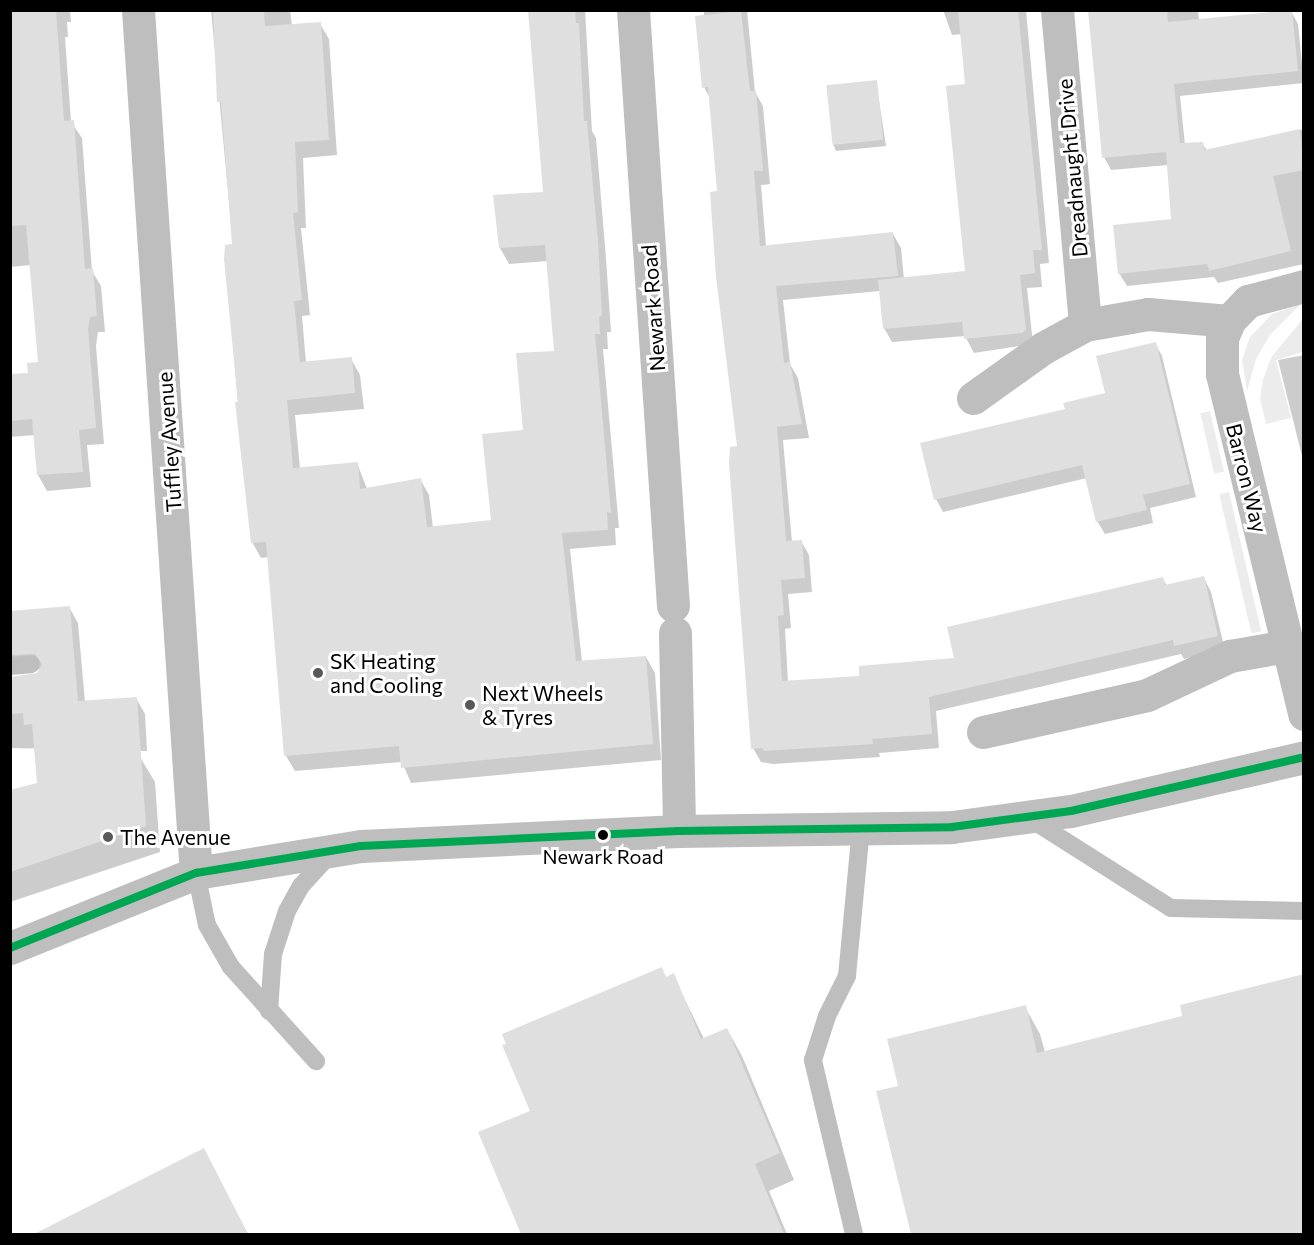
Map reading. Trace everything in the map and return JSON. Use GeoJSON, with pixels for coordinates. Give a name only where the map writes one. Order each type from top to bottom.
{"type":"FeatureCollection","features":[{"type":"Feature","properties":{"kind":"street","name":"Tuffley Avenue"},"geometry":{"type":"LineString","coordinates":[[138,10],[196,873]]}},
{"type":"Feature","properties":{"kind":"street","name":"Newark Road"},"geometry":{"type":"LineString","coordinates":[[633,10],[674,620],[679,831]]}},
{"type":"Feature","properties":{"kind":"street","name":"Dreadnaught Drive"},"geometry":{"type":"LineString","coordinates":[[1057,10],[1085,325]]}},
{"type":"Feature","properties":{"kind":"street"},"geometry":{"type":"LineString","coordinates":[[973,398],[1034,354],[1085,325],[1148,314],[1228,321],[1248,301],[1304,286]]}},
{"type":"Feature","properties":{"kind":"street","name":"Barron Way"},"geometry":{"type":"LineString","coordinates":[[1228,321],[1222,339],[1222,374],[1292,639],[1304,714]]}},
{"type":"Feature","properties":{"kind":"street"},"geometry":{"type":"LineString","coordinates":[[983,732],[1147,695],[1230,656],[1292,639]]}},
{"type":"Feature","properties":{"kind":"street"},"geometry":{"type":"LineString","coordinates":[[10,948],[196,873],[361,846],[679,831],[952,827],[1071,811],[1304,757]]}},
{"type":"Feature","properties":{"kind":"lane"},"geometry":{"type":"LineString","coordinates":[[10,666],[32,664]]}},
{"type":"Feature","properties":{"kind":"lane"},"geometry":{"type":"LineString","coordinates":[[1028,817],[1171,908],[1304,911]]}},
{"type":"Feature","properties":{"kind":"lane"},"geometry":{"type":"LineString","coordinates":[[854,1234],[813,1060],[827,1016],[847,976],[861,829]]}},
{"type":"Feature","properties":{"kind":"lane"},"geometry":{"type":"LineString","coordinates":[[269,1011],[273,954],[287,911],[301,886],[332,851]]}},
{"type":"Feature","properties":{"kind":"lane"},"geometry":{"type":"LineString","coordinates":[[196,873],[207,925],[231,967],[316,1061]]}},
{"type":"Feature","properties":{"kind":"shaded area"},"geometry":{"type":"Polygon","coordinates":[[[1301,304],[1270,335],[1256,359],[1247,391],[1242,360],[1250,337],[1272,314],[1301,304]]]}},
{"type":"Feature","properties":{"kind":"shaded area"},"geometry":{"type":"Polygon","coordinates":[[[1303,319],[1303,352],[1276,360],[1291,418],[1266,424],[1260,399],[1263,379],[1272,356],[1303,319]]]}},
{"type":"Feature","properties":{"kind":"shaded area"},"geometry":{"type":"Polygon","coordinates":[[[1210,411],[1224,471],[1214,474],[1200,413],[1210,411]]]}},
{"type":"Feature","properties":{"kind":"shaded area"},"geometry":{"type":"Polygon","coordinates":[[[1229,492],[1261,631],[1251,634],[1219,494],[1229,492]]]}},
{"type":"Feature","properties":{"kind":"building"},"geometry":{"type":"Polygon","coordinates":[[[10,10],[56,10],[64,121],[74,120],[85,269],[93,268],[97,316],[90,317],[88,329],[96,428],[79,430],[83,472],[37,475],[32,419],[10,421],[10,374],[28,373],[27,363],[38,362],[26,225],[10,226],[10,10]]]}},
{"type":"Feature","properties":{"kind":"building"},"geometry":{"type":"Polygon","coordinates":[[[213,10],[264,10],[265,26],[321,22],[329,140],[295,142],[298,212],[293,213],[302,300],[294,301],[300,362],[352,357],[355,393],[287,400],[293,468],[358,462],[360,489],[421,478],[427,527],[491,520],[482,434],[523,430],[516,353],[554,351],[545,245],[499,248],[493,195],[543,192],[528,10],[575,10],[576,23],[579,23],[584,121],[587,121],[598,241],[602,316],[599,317],[600,334],[595,334],[611,513],[607,512],[608,530],[562,533],[576,661],[646,656],[653,744],[401,768],[399,746],[284,756],[266,542],[251,543],[235,402],[238,402],[224,259],[225,245],[232,244],[221,102],[217,102],[213,10]]]}},
{"type":"Feature","properties":{"kind":"building"},"geometry":{"type":"Polygon","coordinates":[[[958,10],[1018,10],[1042,250],[1033,250],[1035,273],[1020,275],[1026,330],[1022,333],[964,339],[962,322],[883,329],[878,280],[965,271],[946,86],[965,84],[958,10]]]}},
{"type":"Feature","properties":{"kind":"building"},"geometry":{"type":"Polygon","coordinates":[[[1088,10],[1167,10],[1168,22],[1292,10],[1298,71],[1174,84],[1180,143],[1203,142],[1204,150],[1300,129],[1304,170],[1273,176],[1291,251],[1209,271],[1207,264],[1118,274],[1113,225],[1171,219],[1166,152],[1102,158],[1088,10]]]}},
{"type":"Feature","properties":{"kind":"building"},"geometry":{"type":"Polygon","coordinates":[[[741,11],[750,91],[756,91],[763,171],[754,171],[760,246],[893,232],[898,276],[776,286],[784,363],[790,362],[802,424],[777,427],[786,541],[802,540],[805,578],[781,580],[784,615],[778,616],[782,681],[859,676],[859,666],[954,658],[947,627],[1163,577],[1165,585],[1204,576],[1218,636],[1174,646],[1173,640],[929,697],[932,734],[872,739],[873,744],[764,751],[763,748],[751,749],[729,463],[730,447],[737,446],[716,277],[710,192],[717,191],[708,87],[702,88],[695,16],[741,11]]]}},
{"type":"Feature","properties":{"kind":"building"},"geometry":{"type":"Polygon","coordinates":[[[877,80],[883,140],[833,145],[826,85],[877,80]]]}},
{"type":"Feature","properties":{"kind":"building"},"geometry":{"type":"Polygon","coordinates":[[[1156,342],[1190,484],[1143,495],[1147,510],[1096,522],[1082,465],[934,500],[920,443],[1065,409],[1063,403],[1105,393],[1096,356],[1156,342]]]}},
{"type":"Feature","properties":{"kind":"building"},"geometry":{"type":"Polygon","coordinates":[[[70,606],[78,701],[137,697],[146,826],[10,872],[10,790],[37,783],[32,724],[24,725],[23,713],[10,714],[10,677],[37,673],[42,664],[35,654],[10,655],[10,611],[70,606]]]}},
{"type":"Feature","properties":{"kind":"building"},"geometry":{"type":"Polygon","coordinates":[[[662,967],[666,977],[674,973],[701,1039],[727,1028],[780,1153],[755,1164],[784,1234],[521,1234],[478,1132],[530,1111],[502,1045],[506,1044],[502,1034],[662,967]]]}},
{"type":"Feature","properties":{"kind":"building"},"geometry":{"type":"Polygon","coordinates":[[[1304,974],[1304,1234],[911,1234],[876,1091],[898,1086],[887,1039],[1026,1005],[1037,1053],[1182,1016],[1180,1005],[1304,974]]]}},
{"type":"Feature","properties":{"kind":"building"},"geometry":{"type":"Polygon","coordinates":[[[204,1148],[248,1234],[34,1234],[204,1148]]]}},
{"type":"Feature","properties":{"kind":"transit line"},"geometry":{"type":"LineString","coordinates":[[10,948],[196,873],[361,846],[679,831],[952,827],[1071,811],[1304,757]]}},
{"type":"Feature","properties":{"kind":"place","name":"SK Heating and Cooling"},"geometry":{"type":"Point","coordinates":[318,673]}},
{"type":"Feature","properties":{"kind":"place","name":"Next Wheels & Tyres"},"geometry":{"type":"Point","coordinates":[470,705]}},
{"type":"Feature","properties":{"kind":"place","name":"Newark Road"},"geometry":{"type":"Point","coordinates":[603,835]}},
{"type":"Feature","properties":{"kind":"place","name":"The Avenue"},"geometry":{"type":"Point","coordinates":[108,837]}}]}
